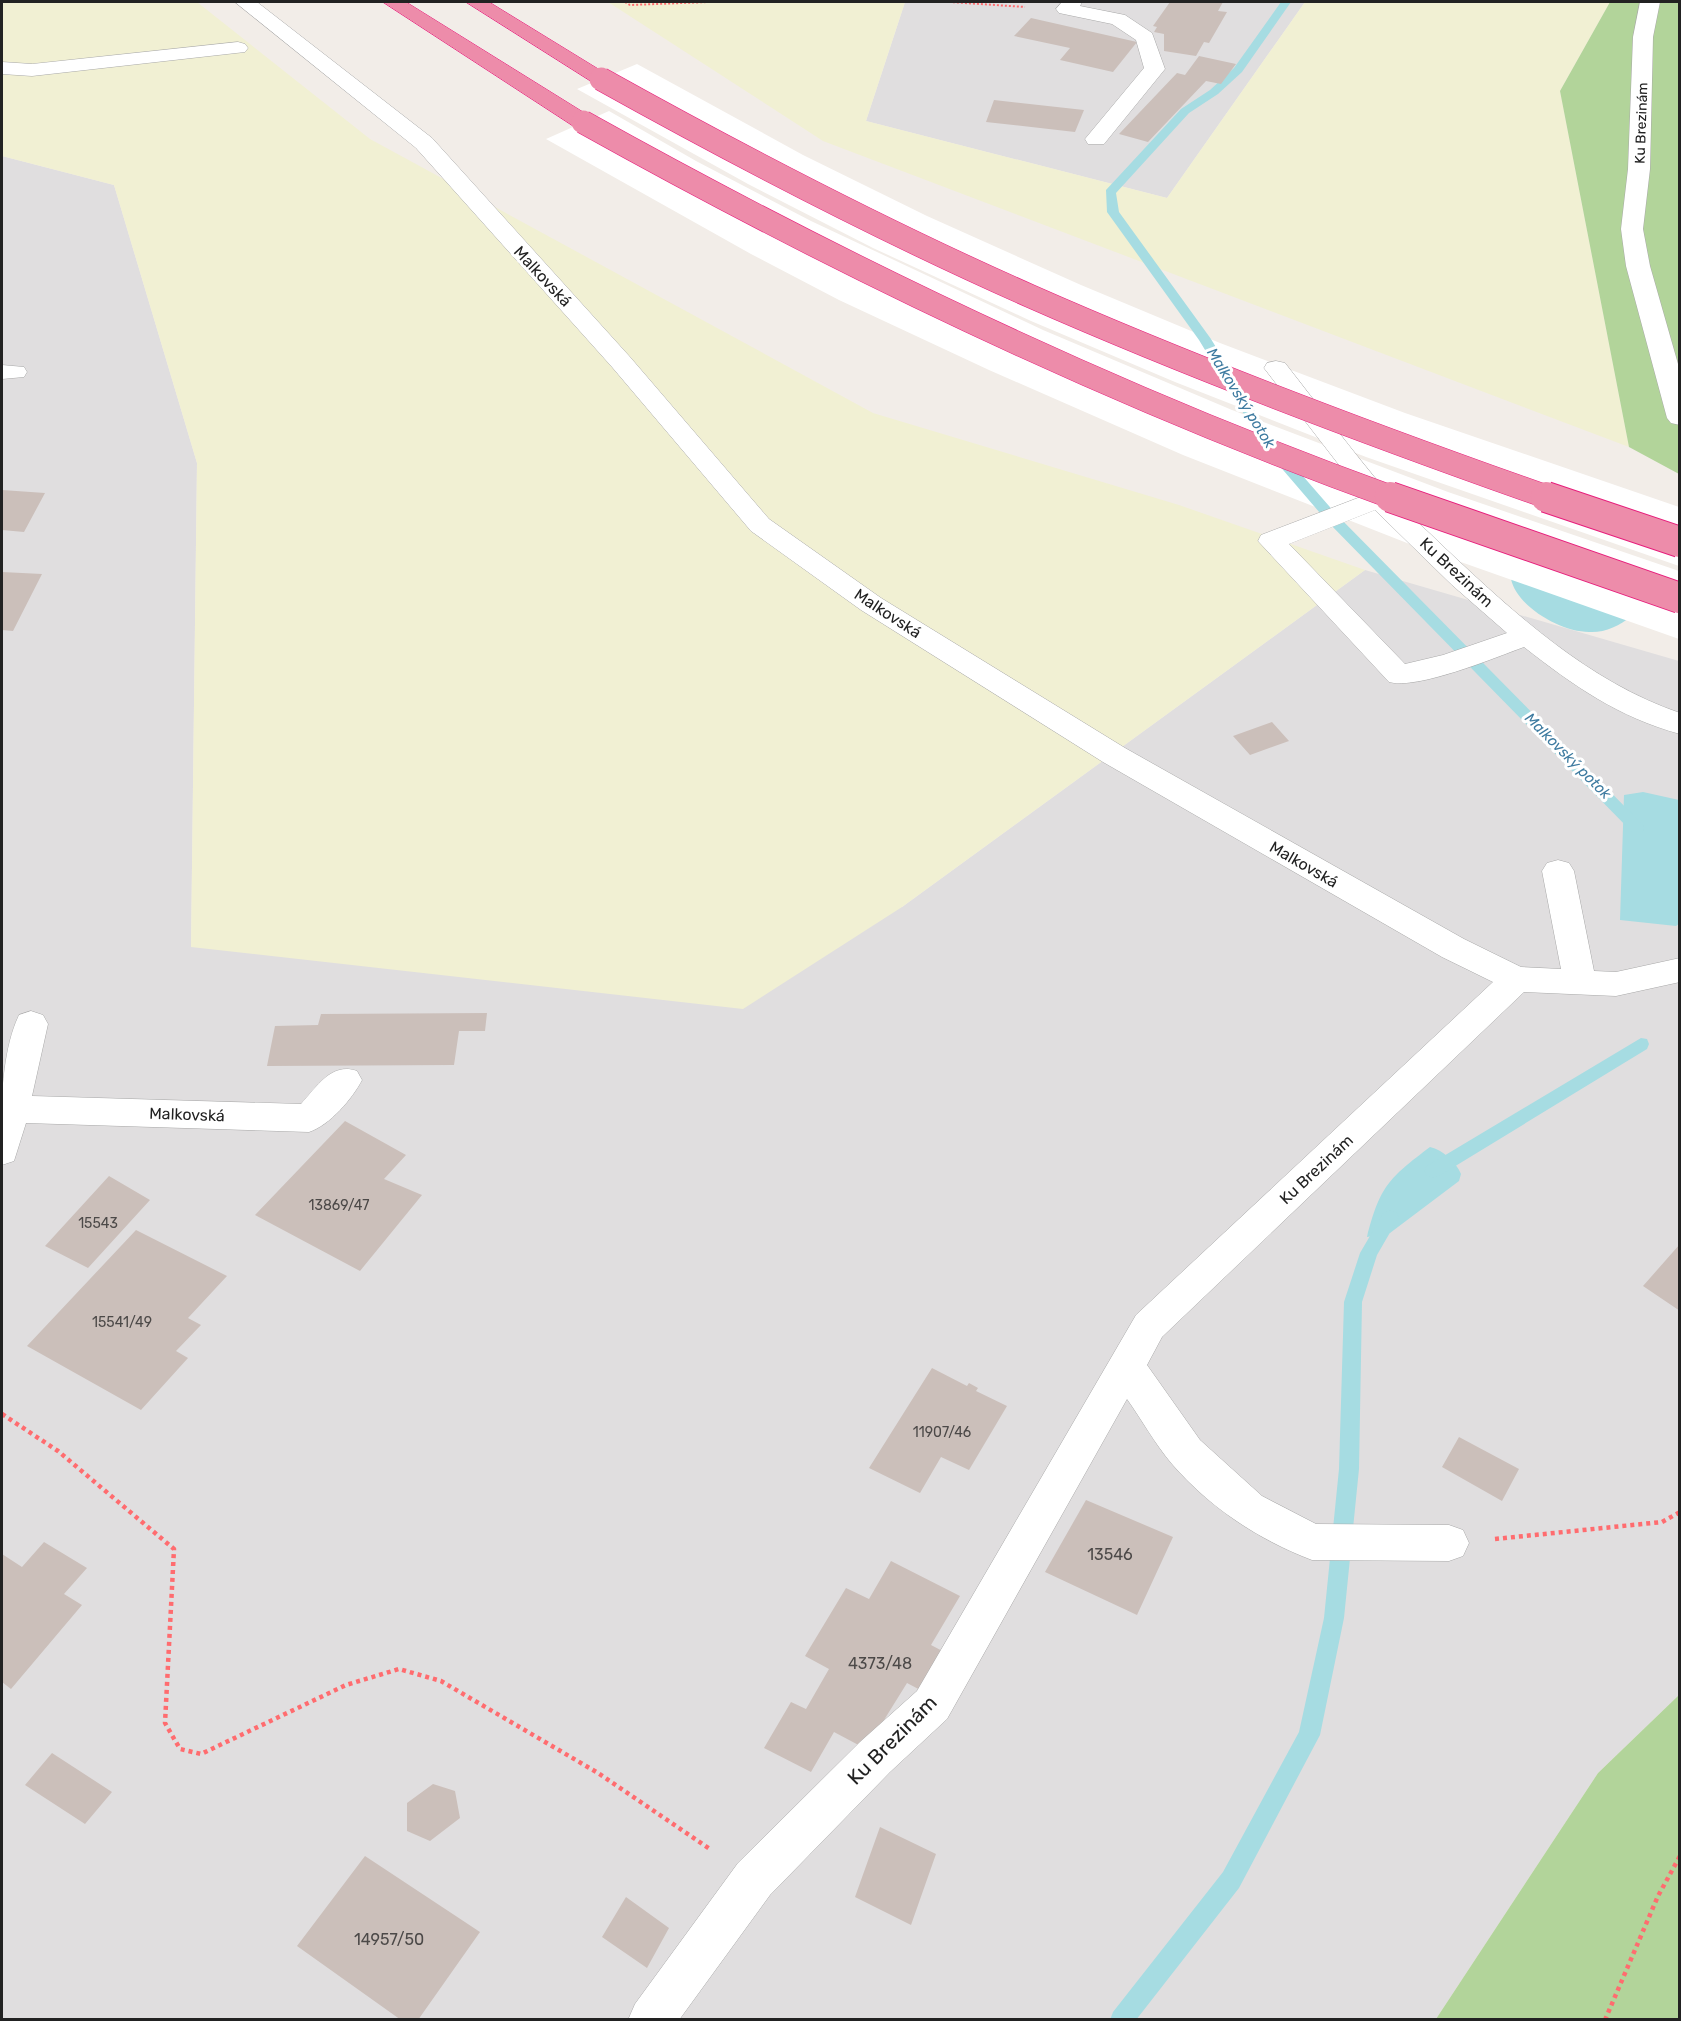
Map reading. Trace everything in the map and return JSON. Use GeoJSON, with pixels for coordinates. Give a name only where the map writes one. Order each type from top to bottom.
{"type":"FeatureCollection","features":[{"type":"Feature","properties":{"kind":"highway"},"geometry":{"type":"LineString","coordinates":[[393,2],[583,122],[796,239],[1022,346],[1213,428],[1432,512],[1680,598]]}},
{"type":"Feature","properties":{"kind":"highway"},"geometry":{"type":"LineString","coordinates":[[476,2],[601,79],[771,172],[874,225],[1051,306],[1193,366],[1382,439],[1680,542]]}},
{"type":"Feature","properties":{"kind":"street","name":"Malkovská"},"geometry":{"type":"LineString","coordinates":[[245,2],[424,143],[621,362],[760,525],[871,604],[1114,755],[1453,948],[1517,979],[1616,984],[1680,970]]}},
{"type":"Feature","properties":{"kind":"street"},"geometry":{"type":"LineString","coordinates":[[1118,19],[1132,2]]}},
{"type":"Feature","properties":{"kind":"street","name":"Ku Brezinám"},"geometry":{"type":"LineString","coordinates":[[1650,2],[1643,37],[1639,169],[1632,229],[1638,266],[1680,418]]}},
{"type":"Feature","properties":{"kind":"street"},"geometry":{"type":"LineString","coordinates":[[1069,5],[1118,19],[1145,37],[1155,69],[1096,139]]}},
{"type":"Feature","properties":{"kind":"street"},"geometry":{"type":"LineString","coordinates":[[2,68],[32,70],[238,48]]}},
{"type":"Feature","properties":{"kind":"street","name":"Ku Brezinám"},"geometry":{"type":"LineString","coordinates":[[1276,368],[1368,502],[1462,579],[1516,641],[1643,711],[1680,724]]}},
{"type":"Feature","properties":{"kind":"street"},"geometry":{"type":"LineString","coordinates":[[1368,502],[1270,541],[1399,675],[1449,663],[1516,641]]}},
{"type":"Feature","properties":{"kind":"street"},"geometry":{"type":"LineString","coordinates":[[1558,871],[1580,983]]}},
{"type":"Feature","properties":{"kind":"street","name":"Ku Brezinám"},"geometry":{"type":"LineString","coordinates":[[651,2019],[754,1879],[875,1757],[932,1705],[1149,1326],[1517,979]]}},
{"type":"Feature","properties":{"kind":"street"},"geometry":{"type":"LineString","coordinates":[[2,1151],[31,1024]]}},
{"type":"Feature","properties":{"kind":"street","name":"Malkovská"},"geometry":{"type":"LineString","coordinates":[[11,1109],[309,1118],[345,1080]]}},
{"type":"Feature","properties":{"kind":"street"},"geometry":{"type":"LineString","coordinates":[[1126,1366],[1186,1452],[1248,1509],[1312,1542],[1449,1544]]}},
{"type":"Feature","properties":{"kind":"path"},"geometry":{"type":"LineString","coordinates":[[625,2],[630,5],[709,2]]}},
{"type":"Feature","properties":{"kind":"path"},"geometry":{"type":"LineString","coordinates":[[789,2],[1069,5]]}},
{"type":"Feature","properties":{"kind":"path"},"geometry":{"type":"LineString","coordinates":[[2,1414],[58,1451],[174,1549],[165,1723],[180,1749],[201,1754],[346,1685],[399,1669],[441,1681],[598,1773],[754,1879]]}},
{"type":"Feature","properties":{"kind":"path"},"geometry":{"type":"LineString","coordinates":[[1449,1544],[1662,1522],[1680,1512]]}},
{"type":"Feature","properties":{"kind":"path"},"geometry":{"type":"LineString","coordinates":[[1605,2019],[1658,1896],[1680,1856]]}},
{"type":"Feature","properties":{"kind":"shaded area"},"geometry":{"type":"Polygon","coordinates":[[[905,2],[1305,2],[1167,198],[866,121],[905,2]]]}},
{"type":"Feature","properties":{"kind":"shaded area"},"geometry":{"type":"Polygon","coordinates":[[[2,156],[114,185],[197,463],[191,947],[902,907],[1365,570],[1679,661],[1679,1695],[1598,1773],[1436,2019],[2,2019],[2,156]]]}},
{"type":"Feature","properties":{"kind":"green space"},"geometry":{"type":"Polygon","coordinates":[[[2,2],[197,2],[370,139],[873,413],[1179,505],[1365,570],[902,907],[743,1009],[191,947],[197,463],[114,185],[2,156],[2,2]]]}},
{"type":"Feature","properties":{"kind":"green space"},"geometry":{"type":"Polygon","coordinates":[[[608,2],[905,2],[866,121],[1167,198],[1305,2],[1610,2],[1560,91],[1629,447],[823,141],[608,2]]]}},
{"type":"Feature","properties":{"kind":"green space"},"geometry":{"type":"Polygon","coordinates":[[[1610,2],[1679,2],[1679,474],[1629,447],[1560,91],[1610,2]]]}},
{"type":"Feature","properties":{"kind":"green space"},"geometry":{"type":"Polygon","coordinates":[[[1679,1695],[1679,2019],[1436,2019],[1598,1773],[1679,1695]]]}},
{"type":"Feature","properties":{"kind":"water"},"geometry":{"type":"Polygon","coordinates":[[[1511,579],[1631,616],[1617,626],[1606,630],[1589,632],[1566,628],[1531,608],[1515,589],[1511,579]]]}},
{"type":"Feature","properties":{"kind":"water"},"geometry":{"type":"Polygon","coordinates":[[[1643,792],[1679,800],[1680,923],[1676,926],[1620,920],[1624,795],[1643,792]]]}},
{"type":"Feature","properties":{"kind":"water"},"geometry":{"type":"Polygon","coordinates":[[[1430,1147],[1440,1151],[1452,1161],[1461,1174],[1459,1181],[1390,1233],[1367,1237],[1377,1206],[1388,1184],[1430,1147]]]}},
{"type":"Feature","properties":{"kind":"pier"},"geometry":{"type":"Polygon","coordinates":[[[637,64],[803,155],[927,216],[1081,285],[1220,343],[1405,413],[1679,507],[1679,566],[1366,457],[1175,382],[1031,321],[873,248],[748,184],[577,89],[637,64]]]}},
{"type":"Feature","properties":{"kind":"pier"},"geometry":{"type":"Polygon","coordinates":[[[609,111],[696,161],[811,221],[1043,330],[1232,410],[1448,492],[1679,571],[1679,639],[1407,543],[1183,455],[989,370],[839,300],[751,254],[546,139],[609,111]]]}},
{"type":"Feature","properties":{"kind":"building"},"geometry":{"type":"Polygon","coordinates":[[[1170,2],[1223,2],[1218,11],[1227,12],[1209,43],[1204,42],[1196,56],[1164,51],[1164,34],[1154,32],[1157,27],[1153,26],[1170,2]]]}},
{"type":"Feature","properties":{"kind":"building"},"geometry":{"type":"Polygon","coordinates":[[[1031,18],[1137,42],[1113,72],[1060,60],[1070,48],[1014,36],[1031,18]]]}},
{"type":"Feature","properties":{"kind":"building"},"geometry":{"type":"Polygon","coordinates":[[[1199,56],[1236,64],[1221,84],[1206,81],[1148,142],[1119,134],[1177,73],[1185,75],[1199,56]]]}},
{"type":"Feature","properties":{"kind":"building"},"geometry":{"type":"Polygon","coordinates":[[[994,100],[1084,110],[1075,132],[986,122],[994,100]]]}},
{"type":"Feature","properties":{"kind":"building"},"geometry":{"type":"Polygon","coordinates":[[[2,490],[45,493],[24,532],[2,530],[2,490]]]}},
{"type":"Feature","properties":{"kind":"building"},"geometry":{"type":"Polygon","coordinates":[[[2,572],[42,574],[13,631],[2,630],[2,572]]]}},
{"type":"Feature","properties":{"kind":"building"},"geometry":{"type":"Polygon","coordinates":[[[1272,722],[1289,741],[1250,755],[1233,736],[1272,722]]]}},
{"type":"Feature","properties":{"kind":"building"},"geometry":{"type":"Polygon","coordinates":[[[487,1013],[485,1031],[459,1031],[454,1065],[267,1066],[275,1026],[318,1025],[321,1014],[487,1013]]]}},
{"type":"Feature","properties":{"kind":"building"},"geometry":{"type":"Polygon","coordinates":[[[345,1121],[406,1155],[384,1179],[422,1195],[360,1271],[255,1215],[345,1121]]]}},
{"type":"Feature","properties":{"kind":"building"},"geometry":{"type":"Polygon","coordinates":[[[109,1176],[150,1200],[88,1268],[45,1246],[109,1176]]]}},
{"type":"Feature","properties":{"kind":"building"},"geometry":{"type":"Polygon","coordinates":[[[136,1230],[227,1276],[188,1318],[201,1325],[176,1351],[188,1358],[141,1410],[27,1346],[136,1230]]]}},
{"type":"Feature","properties":{"kind":"building"},"geometry":{"type":"Polygon","coordinates":[[[1680,1244],[1680,1311],[1643,1286],[1680,1244]]]}},
{"type":"Feature","properties":{"kind":"building"},"geometry":{"type":"Polygon","coordinates":[[[932,1368],[967,1386],[969,1383],[978,1388],[976,1391],[1007,1406],[969,1470],[941,1457],[920,1493],[869,1468],[932,1368]]]}},
{"type":"Feature","properties":{"kind":"building"},"geometry":{"type":"Polygon","coordinates":[[[1459,1437],[1519,1469],[1502,1501],[1442,1467],[1459,1437]]]}},
{"type":"Feature","properties":{"kind":"building"},"geometry":{"type":"Polygon","coordinates":[[[1086,1500],[1173,1537],[1137,1615],[1045,1572],[1086,1500]]]}},
{"type":"Feature","properties":{"kind":"building"},"geometry":{"type":"Polygon","coordinates":[[[44,1542],[87,1568],[64,1594],[82,1605],[11,1689],[2,1682],[2,1554],[22,1567],[44,1542]]]}},
{"type":"Feature","properties":{"kind":"building"},"geometry":{"type":"Polygon","coordinates":[[[891,1561],[960,1596],[931,1645],[948,1654],[924,1692],[907,1683],[866,1749],[834,1732],[811,1772],[764,1748],[791,1702],[806,1709],[829,1669],[805,1656],[846,1588],[869,1599],[891,1561]]]}},
{"type":"Feature","properties":{"kind":"building"},"geometry":{"type":"Polygon","coordinates":[[[52,1753],[112,1792],[85,1824],[25,1785],[52,1753]]]}},
{"type":"Feature","properties":{"kind":"building"},"geometry":{"type":"Polygon","coordinates":[[[433,1784],[455,1791],[460,1818],[430,1841],[407,1831],[407,1803],[433,1784]]]}},
{"type":"Feature","properties":{"kind":"building"},"geometry":{"type":"Polygon","coordinates":[[[880,1827],[936,1854],[911,1925],[855,1897],[880,1827]]]}},
{"type":"Feature","properties":{"kind":"building"},"geometry":{"type":"Polygon","coordinates":[[[365,1856],[480,1932],[418,2020],[401,2020],[297,1946],[365,1856]]]}},
{"type":"Feature","properties":{"kind":"building"},"geometry":{"type":"Polygon","coordinates":[[[626,1897],[669,1928],[647,1968],[602,1937],[626,1897]]]}},
{"type":"Feature","properties":{"kind":"waterway","name":"Malkovský potok"},"geometry":{"type":"LineString","coordinates":[[1286,2],[1238,70],[1214,92],[1185,111],[1110,192],[1113,212],[1205,339],[1270,446],[1331,517],[1637,828]]}},
{"type":"Feature","properties":{"kind":"waterway"},"geometry":{"type":"LineString","coordinates":[[1433,1171],[1641,1044]]}},
{"type":"Feature","properties":{"kind":"waterway"},"geometry":{"type":"LineString","coordinates":[[1121,2020],[1231,1880],[1309,1735],[1334,1618],[1349,1469],[1353,1302],[1369,1253],[1390,1217]]}}]}
